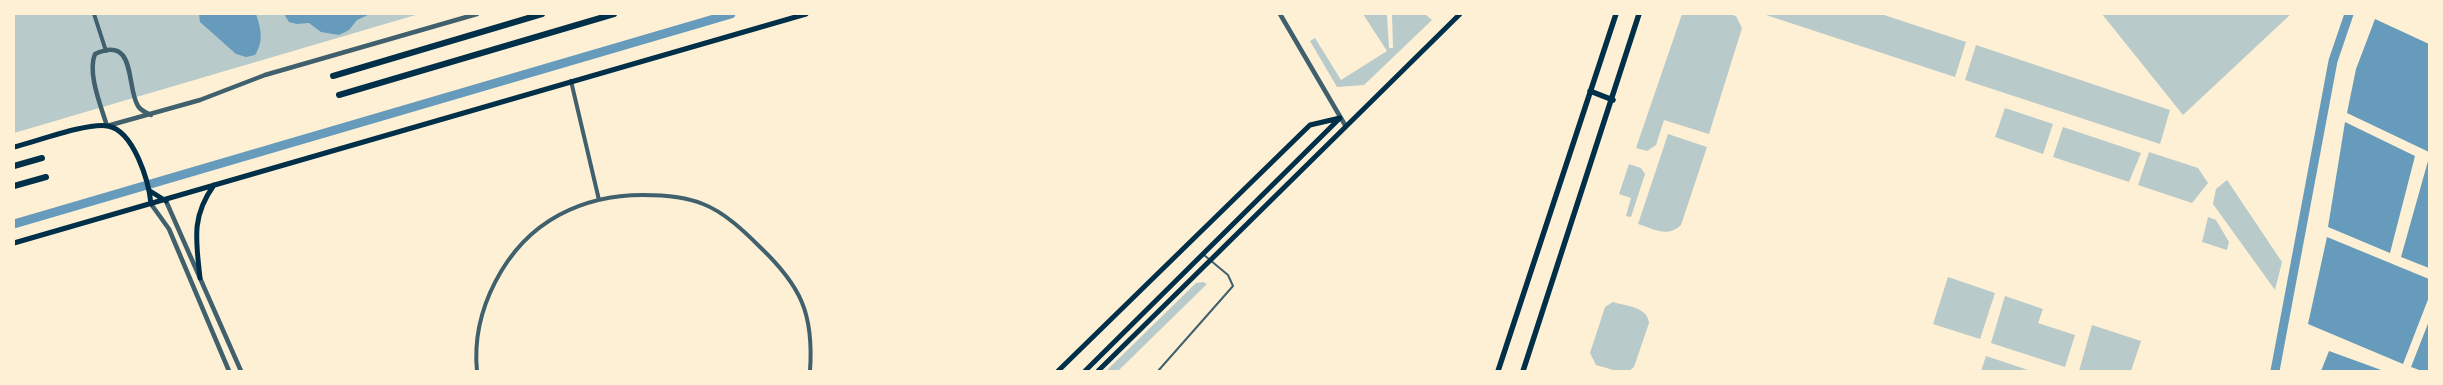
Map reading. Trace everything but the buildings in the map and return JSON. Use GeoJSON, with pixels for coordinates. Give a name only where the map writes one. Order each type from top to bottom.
{"type":"FeatureCollection","features":[{"type":"Feature","properties":{"kind":"highway"},"geometry":{"type":"LineString","coordinates":[[333,76],[542,14]]}},
{"type":"Feature","properties":{"kind":"highway"},"geometry":{"type":"LineString","coordinates":[[339,95],[614,14]]}},
{"type":"Feature","properties":{"kind":"highway"},"geometry":{"type":"LineString","coordinates":[[1498,371],[1616,14]]}},
{"type":"Feature","properties":{"kind":"highway"},"geometry":{"type":"LineString","coordinates":[[1523,371],[1639,14]]}},
{"type":"Feature","properties":{"kind":"highway"},"geometry":{"type":"LineString","coordinates":[[1590,91],[1612,100]]}},
{"type":"Feature","properties":{"kind":"highway"},"geometry":{"type":"LineString","coordinates":[[14,166],[42,158]]}},
{"type":"Feature","properties":{"kind":"highway"},"geometry":{"type":"LineString","coordinates":[[14,186],[46,177]]}},
{"type":"Feature","properties":{"kind":"main road"},"geometry":{"type":"LineString","coordinates":[[14,243],[166,201],[214,184],[806,14]]}},
{"type":"Feature","properties":{"kind":"main road"},"geometry":{"type":"LineString","coordinates":[[1098,371],[1211,261],[1345,125],[1460,14]]}},
{"type":"Feature","properties":{"kind":"main road"},"geometry":{"type":"LineString","coordinates":[[1085,371],[1340,118]]}},
{"type":"Feature","properties":{"kind":"main road"},"geometry":{"type":"LineString","coordinates":[[1058,371],[1310,125],[1340,118]]}},
{"type":"Feature","properties":{"kind":"main road"},"geometry":{"type":"LineString","coordinates":[[14,148],[81,129],[107,126],[114,128],[134,150],[142,166],[150,191],[151,204]]}},
{"type":"Feature","properties":{"kind":"main road"},"geometry":{"type":"LineString","coordinates":[[200,278],[196,234],[198,219],[201,205],[214,184]]}},
{"type":"Feature","properties":{"kind":"main road"},"geometry":{"type":"LineString","coordinates":[[150,191],[166,201]]}},
{"type":"Feature","properties":{"kind":"street"},"geometry":{"type":"LineString","coordinates":[[94,14],[106,50]]}},
{"type":"Feature","properties":{"kind":"street"},"geometry":{"type":"LineString","coordinates":[[151,115],[137,104],[130,83],[130,67],[126,60],[119,53],[106,50],[95,54],[91,63],[107,126],[151,115],[200,100],[265,75],[477,14]]}},
{"type":"Feature","properties":{"kind":"street"},"geometry":{"type":"LineString","coordinates":[[1280,14],[1345,125]]}},
{"type":"Feature","properties":{"kind":"street"},"geometry":{"type":"LineString","coordinates":[[571,81],[599,200]]}},
{"type":"Feature","properties":{"kind":"street"},"geometry":{"type":"LineString","coordinates":[[477,371],[477,342],[482,317],[493,284],[524,242],[558,215],[599,200],[631,195],[661,195],[685,198],[704,204],[720,213],[749,236],[783,271],[803,302],[809,320],[811,337],[810,371]]}},
{"type":"Feature","properties":{"kind":"street"},"geometry":{"type":"LineString","coordinates":[[166,201],[241,371]]}},
{"type":"Feature","properties":{"kind":"street"},"geometry":{"type":"LineString","coordinates":[[151,204],[168,229],[229,371]]}},
{"type":"Feature","properties":{"kind":"lane"},"geometry":{"type":"LineString","coordinates":[[1158,371],[1233,286],[1228,275],[1204,255]]}},
{"type":"Feature","properties":{"kind":"shaded area"},"geometry":{"type":"Polygon","coordinates":[[[14,14],[419,14],[14,133],[14,14]]]}},
{"type":"Feature","properties":{"kind":"shaded area"},"geometry":{"type":"Polygon","coordinates":[[[1363,14],[1387,15],[1389,48],[1393,48],[1392,14],[1425,14],[1432,20],[1364,85],[1337,87],[1310,41],[1315,38],[1341,80],[1387,51],[1363,14]]]}},
{"type":"Feature","properties":{"kind":"shaded area"},"geometry":{"type":"Polygon","coordinates":[[[1682,14],[1729,14],[1736,16],[1742,28],[1709,134],[1664,120],[1656,145],[1647,151],[1636,148],[1682,14]]]}},
{"type":"Feature","properties":{"kind":"shaded area"},"geometry":{"type":"Polygon","coordinates":[[[1763,14],[1881,14],[1966,42],[1955,77],[1763,14]]]}},
{"type":"Feature","properties":{"kind":"shaded area"},"geometry":{"type":"Polygon","coordinates":[[[2102,14],[2291,14],[2183,115],[2102,14]]]}},
{"type":"Feature","properties":{"kind":"shaded area"},"geometry":{"type":"Polygon","coordinates":[[[1976,45],[2170,110],[2160,144],[1965,80],[1976,45]]]}},
{"type":"Feature","properties":{"kind":"shaded area"},"geometry":{"type":"Polygon","coordinates":[[[2005,108],[2053,124],[2043,154],[1995,137],[2005,108]]]}},
{"type":"Feature","properties":{"kind":"shaded area"},"geometry":{"type":"Polygon","coordinates":[[[2063,127],[2141,153],[2129,182],[2053,157],[2063,127]]]}},
{"type":"Feature","properties":{"kind":"shaded area"},"geometry":{"type":"Polygon","coordinates":[[[1668,134],[1707,147],[1681,225],[1676,229],[1665,232],[1638,224],[1668,134]]]}},
{"type":"Feature","properties":{"kind":"shaded area"},"geometry":{"type":"Polygon","coordinates":[[[2149,152],[2198,168],[2208,183],[2192,203],[2138,185],[2149,152]]]}},
{"type":"Feature","properties":{"kind":"shaded area"},"geometry":{"type":"Polygon","coordinates":[[[1629,164],[1641,168],[1645,174],[1631,217],[1626,216],[1631,198],[1619,194],[1629,164]]]}},
{"type":"Feature","properties":{"kind":"shaded area"},"geometry":{"type":"Polygon","coordinates":[[[2227,180],[2282,262],[2275,290],[2213,204],[2216,189],[2227,180]]]}},
{"type":"Feature","properties":{"kind":"shaded area"},"geometry":{"type":"Polygon","coordinates":[[[2208,217],[2216,220],[2229,242],[2227,250],[2202,242],[2208,217]]]}},
{"type":"Feature","properties":{"kind":"shaded area"},"geometry":{"type":"Polygon","coordinates":[[[1948,277],[1995,293],[1980,339],[1933,324],[1948,277]]]}},
{"type":"Feature","properties":{"kind":"shaded area"},"geometry":{"type":"Polygon","coordinates":[[[1203,282],[1207,284],[1118,371],[1106,371],[1196,283],[1203,282]]]}},
{"type":"Feature","properties":{"kind":"shaded area"},"geometry":{"type":"Polygon","coordinates":[[[2005,296],[2043,309],[2038,323],[2075,335],[2065,367],[1991,343],[2005,296]]]}},
{"type":"Feature","properties":{"kind":"shaded area"},"geometry":{"type":"Polygon","coordinates":[[[1613,302],[1641,310],[1648,318],[1649,323],[1634,367],[1629,371],[1617,371],[1596,365],[1590,353],[1605,307],[1613,302]]]}},
{"type":"Feature","properties":{"kind":"shaded area"},"geometry":{"type":"Polygon","coordinates":[[[2092,325],[2141,341],[2131,371],[2079,371],[2092,325]]]}},
{"type":"Feature","properties":{"kind":"shaded area"},"geometry":{"type":"Polygon","coordinates":[[[1986,356],[2031,371],[1981,371],[1986,356]]]}},
{"type":"Feature","properties":{"kind":"water"},"geometry":{"type":"Polygon","coordinates":[[[199,14],[256,14],[261,40],[255,55],[246,57],[236,54],[200,22],[199,14]]]}},
{"type":"Feature","properties":{"kind":"water"},"geometry":{"type":"Polygon","coordinates":[[[284,14],[370,14],[357,20],[349,30],[339,35],[321,32],[309,23],[297,24],[289,22],[284,14]]]}},
{"type":"Feature","properties":{"kind":"water"},"geometry":{"type":"Polygon","coordinates":[[[2375,19],[2429,44],[2429,152],[2347,113],[2356,69],[2375,19]]]}},
{"type":"Feature","properties":{"kind":"water"},"geometry":{"type":"Polygon","coordinates":[[[2345,122],[2415,156],[2390,253],[2328,227],[2345,122]]]}},
{"type":"Feature","properties":{"kind":"water"},"geometry":{"type":"Polygon","coordinates":[[[2429,161],[2429,268],[2401,257],[2429,161]]]}},
{"type":"Feature","properties":{"kind":"water"},"geometry":{"type":"Polygon","coordinates":[[[2327,237],[2429,279],[2429,297],[2403,364],[2308,324],[2327,237]]]}},
{"type":"Feature","properties":{"kind":"water"},"geometry":{"type":"Polygon","coordinates":[[[2429,321],[2429,371],[2422,371],[2411,367],[2429,321]]]}},
{"type":"Feature","properties":{"kind":"water"},"geometry":{"type":"Polygon","coordinates":[[[2329,351],[2384,371],[2321,371],[2329,351]]]}},
{"type":"Feature","properties":{"kind":"waterway"},"geometry":{"type":"LineString","coordinates":[[14,224],[731,14]]}},
{"type":"Feature","properties":{"kind":"waterway"},"geometry":{"type":"LineString","coordinates":[[2275,371],[2333,61],[2349,14]]}}]}
